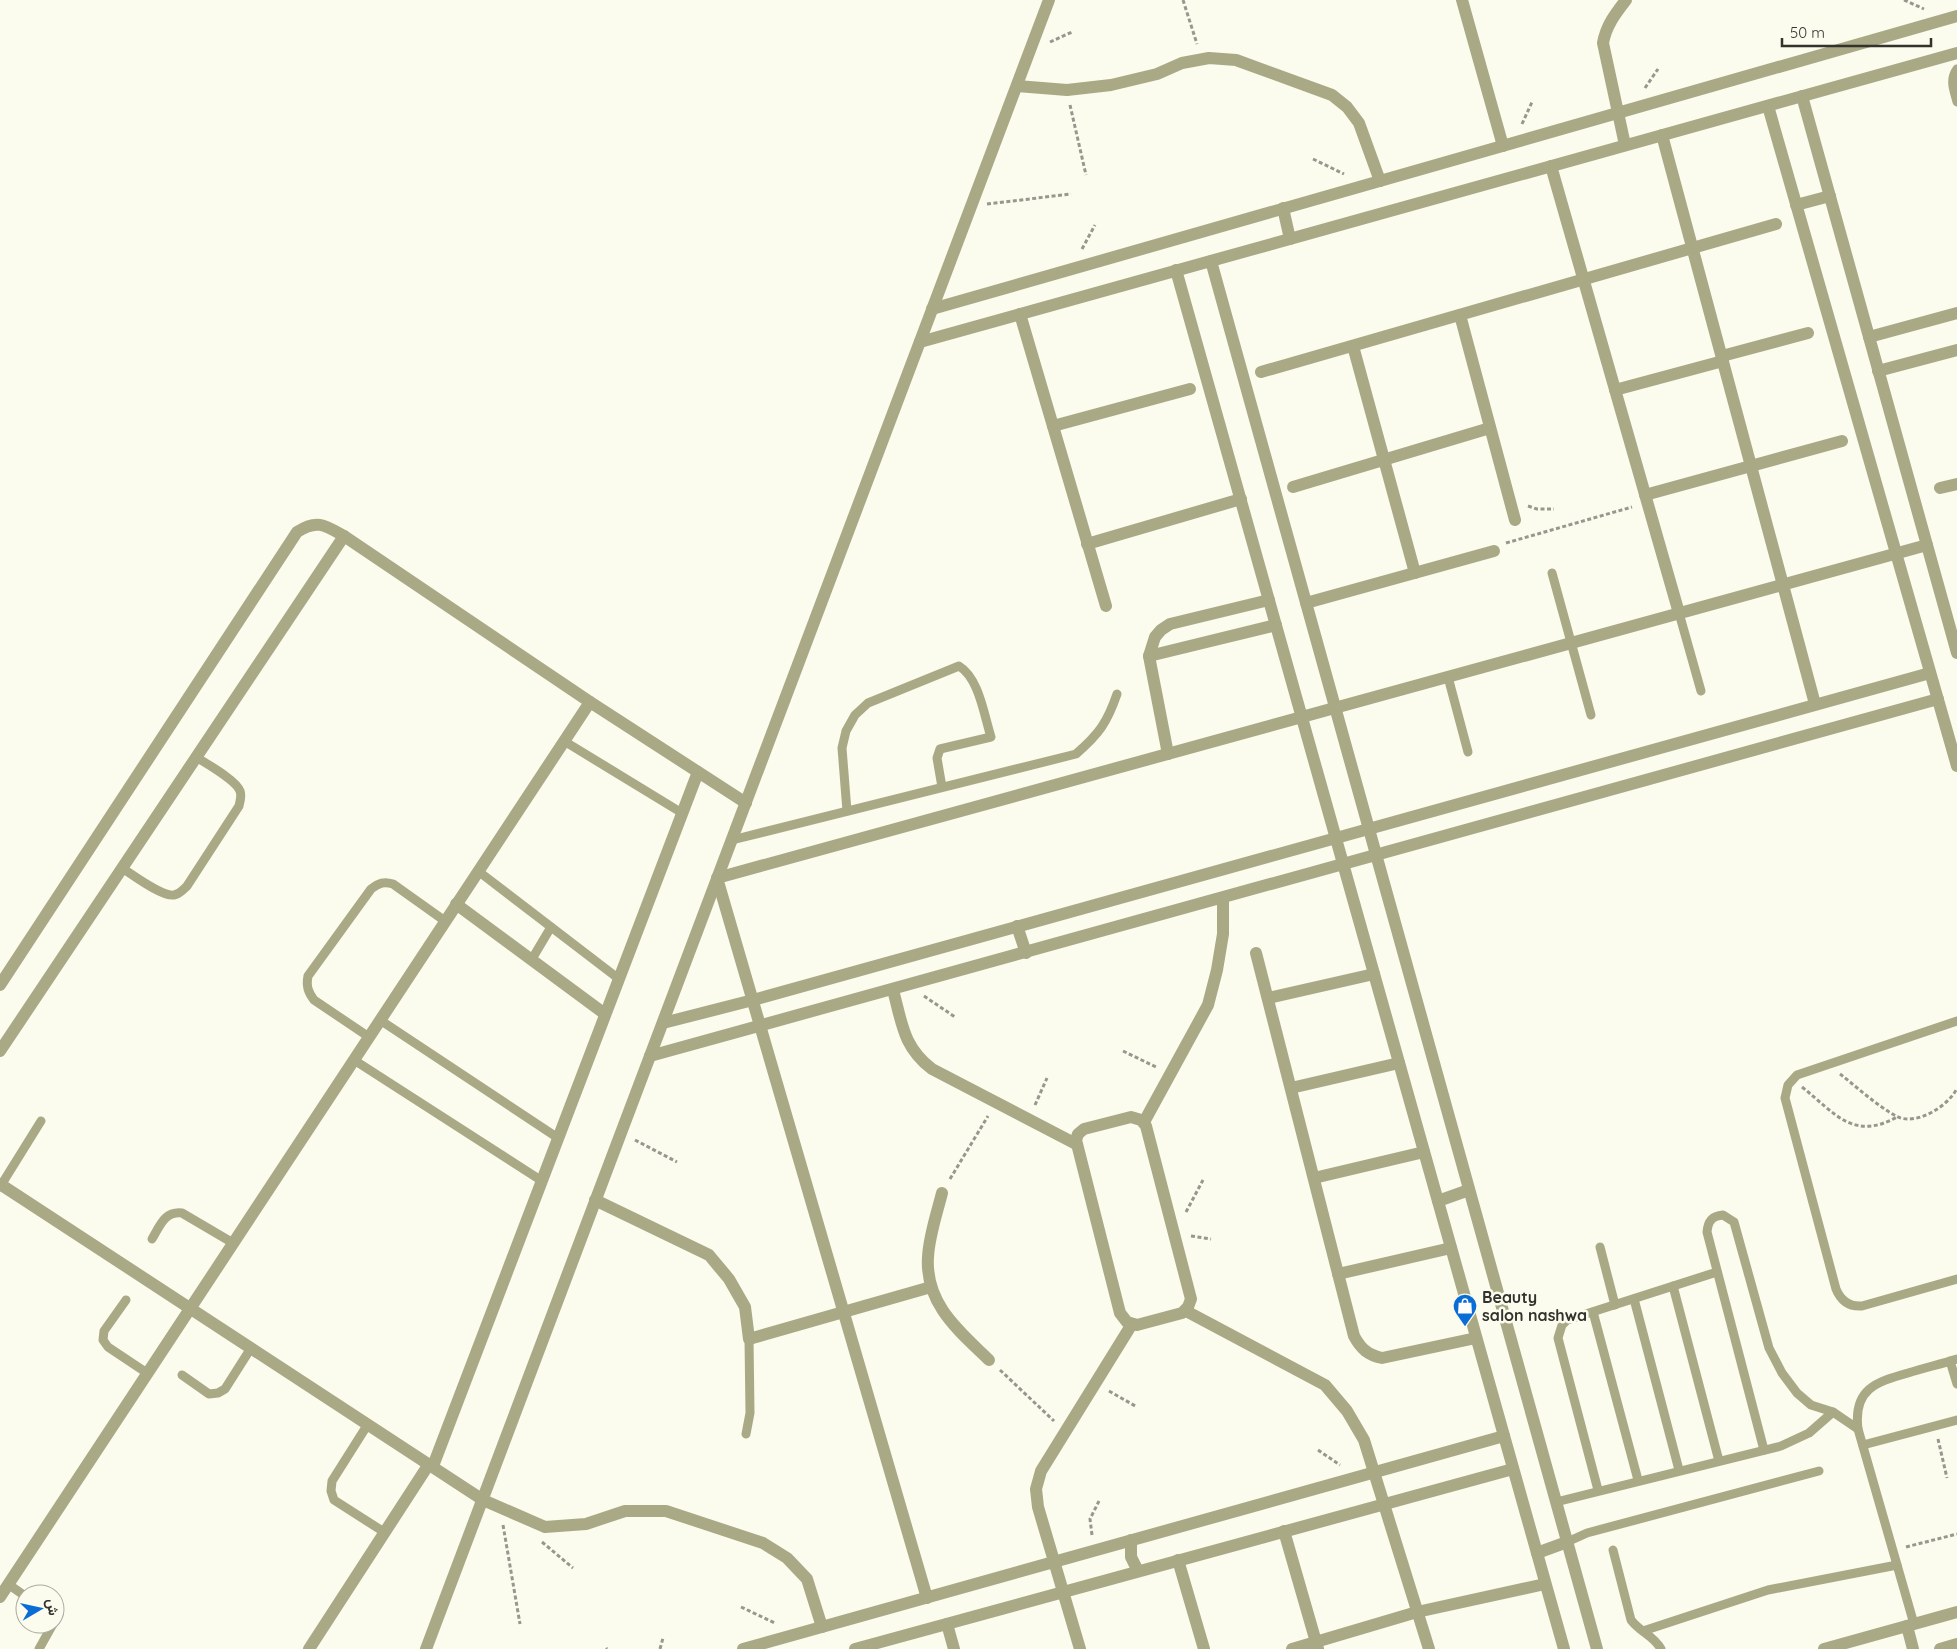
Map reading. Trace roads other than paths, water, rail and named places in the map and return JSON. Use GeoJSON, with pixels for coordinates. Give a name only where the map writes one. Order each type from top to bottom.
{"type":"FeatureCollection","features":[{"type":"Feature","properties":{"kind":"street"},"geometry":{"type":"LineString","coordinates":[[426,1649],[1049,0]]}},
{"type":"Feature","properties":{"kind":"street"},"geometry":{"type":"LineString","coordinates":[[1462,0],[1502,146]]}},
{"type":"Feature","properties":{"kind":"street"},"geometry":{"type":"LineString","coordinates":[[1626,0],[1610,21],[1603,43],[1626,145]]}},
{"type":"Feature","properties":{"kind":"street"},"geometry":{"type":"LineString","coordinates":[[932,309],[1957,16]]}},
{"type":"Feature","properties":{"kind":"street"},"geometry":{"type":"LineString","coordinates":[[920,342],[1957,53]]}},
{"type":"Feature","properties":{"kind":"street"},"geometry":{"type":"LineString","coordinates":[[1016,86],[1067,90],[1111,85],[1157,74],[1182,63],[1202,59],[1236,60],[1332,95],[1348,107],[1359,123],[1380,181]]}},
{"type":"Feature","properties":{"kind":"street"},"geometry":{"type":"LineString","coordinates":[[1802,96],[1957,653]]}},
{"type":"Feature","properties":{"kind":"street"},"geometry":{"type":"LineString","coordinates":[[1768,106],[1957,766]]}},
{"type":"Feature","properties":{"kind":"street"},"geometry":{"type":"LineString","coordinates":[[1662,135],[1816,704]]}},
{"type":"Feature","properties":{"kind":"street"},"geometry":{"type":"LineString","coordinates":[[1551,166],[1679,613]]}},
{"type":"Feature","properties":{"kind":"street"},"geometry":{"type":"LineString","coordinates":[[1796,205],[1830,196]]}},
{"type":"Feature","properties":{"kind":"street"},"geometry":{"type":"LineString","coordinates":[[1283,208],[1290,239]]}},
{"type":"Feature","properties":{"kind":"street"},"geometry":{"type":"LineString","coordinates":[[1261,372],[1776,224]]}},
{"type":"Feature","properties":{"kind":"street"},"geometry":{"type":"LineString","coordinates":[[1210,261],[1597,1649]]}},
{"type":"Feature","properties":{"kind":"street"},"geometry":{"type":"LineString","coordinates":[[1176,270],[1564,1649]]}},
{"type":"Feature","properties":{"kind":"street"},"geometry":{"type":"LineString","coordinates":[[1869,337],[1957,313]]}},
{"type":"Feature","properties":{"kind":"street"},"geometry":{"type":"LineString","coordinates":[[1020,314],[1106,606]]}},
{"type":"Feature","properties":{"kind":"street"},"geometry":{"type":"LineString","coordinates":[[1460,315],[1515,520]]}},
{"type":"Feature","properties":{"kind":"street"},"geometry":{"type":"LineString","coordinates":[[1615,390],[1808,333]]}},
{"type":"Feature","properties":{"kind":"street"},"geometry":{"type":"LineString","coordinates":[[1353,346],[1415,573]]}},
{"type":"Feature","properties":{"kind":"street"},"geometry":{"type":"LineString","coordinates":[[1878,371],[1957,350]]}},
{"type":"Feature","properties":{"kind":"street"},"geometry":{"type":"LineString","coordinates":[[1053,426],[1190,389]]}},
{"type":"Feature","properties":{"kind":"street"},"geometry":{"type":"LineString","coordinates":[[1293,487],[1490,428]]}},
{"type":"Feature","properties":{"kind":"street"},"geometry":{"type":"LineString","coordinates":[[1646,499],[1752,466],[1842,441]]}},
{"type":"Feature","properties":{"kind":"street"},"geometry":{"type":"LineString","coordinates":[[1940,488],[1957,484]]}},
{"type":"Feature","properties":{"kind":"street"},"geometry":{"type":"LineString","coordinates":[[1088,544],[1241,499]]}},
{"type":"Feature","properties":{"kind":"street"},"geometry":{"type":"LineString","coordinates":[[0,985],[297,532],[308,525],[321,524],[344,536],[590,702],[746,803]]}},
{"type":"Feature","properties":{"kind":"street"},"geometry":{"type":"LineString","coordinates":[[0,1051],[344,536]]}},
{"type":"Feature","properties":{"kind":"street"},"geometry":{"type":"LineString","coordinates":[[717,878],[1927,545]]}},
{"type":"Feature","properties":{"kind":"street"},"geometry":{"type":"LineString","coordinates":[[1306,603],[1494,551]]}},
{"type":"Feature","properties":{"kind":"street"},"geometry":{"type":"LineString","coordinates":[[1168,754],[1149,656],[1155,637],[1170,624],[1269,600]]}},
{"type":"Feature","properties":{"kind":"street"},"geometry":{"type":"LineString","coordinates":[[1149,656],[1276,625]]}},
{"type":"Feature","properties":{"kind":"street"},"geometry":{"type":"LineString","coordinates":[[663,1023],[753,1000],[1930,673]]}},
{"type":"Feature","properties":{"kind":"street"},"geometry":{"type":"LineString","coordinates":[[650,1056],[761,1027],[1938,699]]}},
{"type":"Feature","properties":{"kind":"street"},"geometry":{"type":"LineString","coordinates":[[0,1597],[590,702]]}},
{"type":"Feature","properties":{"kind":"street"},"geometry":{"type":"LineString","coordinates":[[309,1649],[384,1532],[431,1465],[698,772]]}},
{"type":"Feature","properties":{"kind":"street"},"geometry":{"type":"LineString","coordinates":[[717,878],[926,1598]]}},
{"type":"Feature","properties":{"kind":"street"},"geometry":{"type":"LineString","coordinates":[[1186,1311],[1190,1303],[1191,1294],[1144,1122],[1208,1005],[1218,970],[1223,934],[1223,898]]}},
{"type":"Feature","properties":{"kind":"street"},"geometry":{"type":"LineString","coordinates":[[456,904],[605,1014]]}},
{"type":"Feature","properties":{"kind":"street"},"geometry":{"type":"LineString","coordinates":[[1017,926],[1026,953]]}},
{"type":"Feature","properties":{"kind":"street"},"geometry":{"type":"LineString","coordinates":[[1256,953],[1354,1336],[1365,1351],[1373,1356],[1382,1358],[1476,1338]]}},
{"type":"Feature","properties":{"kind":"street"},"geometry":{"type":"LineString","coordinates":[[1268,998],[1374,974]]}},
{"type":"Feature","properties":{"kind":"street"},"geometry":{"type":"LineString","coordinates":[[893,990],[904,1032],[910,1046],[919,1059],[932,1069],[1076,1144]]}},
{"type":"Feature","properties":{"kind":"street"},"geometry":{"type":"LineString","coordinates":[[1291,1088],[1399,1063]]}},
{"type":"Feature","properties":{"kind":"street"},"geometry":{"type":"LineString","coordinates":[[1144,1122],[1131,1116],[1084,1129],[1078,1134],[1076,1144],[1120,1313],[1123,1318],[1137,1325],[1186,1311],[1325,1385],[1347,1411],[1364,1440],[1429,1649]]}},
{"type":"Feature","properties":{"kind":"street"},"geometry":{"type":"LineString","coordinates":[[1314,1178],[1424,1152]]}},
{"type":"Feature","properties":{"kind":"street"},"geometry":{"type":"LineString","coordinates":[[0,1185],[483,1500],[545,1527],[586,1524],[624,1511],[666,1511],[762,1543],[787,1558],[807,1579],[822,1627]]}},
{"type":"Feature","properties":{"kind":"street"},"geometry":{"type":"LineString","coordinates":[[1438,1201],[1469,1190]]}},
{"type":"Feature","properties":{"kind":"street"},"geometry":{"type":"LineString","coordinates":[[942,1192],[928,1258],[931,1287],[944,1314],[989,1360]]}},
{"type":"Feature","properties":{"kind":"street"},"geometry":{"type":"LineString","coordinates":[[595,1200],[709,1255],[729,1279],[744,1308],[749,1340],[931,1287]]}},
{"type":"Feature","properties":{"kind":"street"},"geometry":{"type":"LineString","coordinates":[[1338,1274],[1451,1248]]}},
{"type":"Feature","properties":{"kind":"street"},"geometry":{"type":"LineString","coordinates":[[1080,1649],[1038,1508],[1036,1489],[1041,1471],[1132,1324]]}},
{"type":"Feature","properties":{"kind":"street"},"geometry":{"type":"LineString","coordinates":[[743,1649],[1504,1436]]}},
{"type":"Feature","properties":{"kind":"street"},"geometry":{"type":"LineString","coordinates":[[855,1649],[1513,1469]]}},
{"type":"Feature","properties":{"kind":"street"},"geometry":{"type":"LineString","coordinates":[[1284,1531],[1317,1646]]}},
{"type":"Feature","properties":{"kind":"street"},"geometry":{"type":"LineString","coordinates":[[1131,1540],[1131,1557],[1138,1571]]}},
{"type":"Feature","properties":{"kind":"street"},"geometry":{"type":"LineString","coordinates":[[1536,1553],[1567,1542]]}},
{"type":"Feature","properties":{"kind":"street"},"geometry":{"type":"LineString","coordinates":[[1178,1560],[1204,1649]]}},
{"type":"Feature","properties":{"kind":"street"},"geometry":{"type":"LineString","coordinates":[[1292,1649],[1317,1646],[1417,1612],[1546,1584]]}},
{"type":"Feature","properties":{"kind":"street"},"geometry":{"type":"LineString","coordinates":[[1824,1649],[1957,1612]]}},
{"type":"Feature","properties":{"kind":"street"},"geometry":{"type":"LineString","coordinates":[[947,1624],[954,1649]]}},
{"type":"Feature","properties":{"kind":"street"},"geometry":{"type":"LineString","coordinates":[[1910,1625],[1913,1649]]}},
{"type":"Feature","properties":{"kind":"street"},"geometry":{"type":"LineString","coordinates":[[1940,1649],[1957,1644]]}},
{"type":"Feature","properties":{"kind":"lane"},"geometry":{"type":"LineString","coordinates":[[1957,69],[1952,82],[1957,102]]}},
{"type":"Feature","properties":{"kind":"lane"},"geometry":{"type":"LineString","coordinates":[[1552,573],[1591,715]]}},
{"type":"Feature","properties":{"kind":"lane"},"geometry":{"type":"LineString","coordinates":[[1679,613],[1701,691]]}},
{"type":"Feature","properties":{"kind":"lane"},"geometry":{"type":"LineString","coordinates":[[847,811],[842,748],[846,731],[855,715],[868,703],[958,666],[966,671],[974,681],[991,737],[940,749],[937,758],[942,787]]}},
{"type":"Feature","properties":{"kind":"lane"},"geometry":{"type":"LineString","coordinates":[[1448,677],[1468,752]]}},
{"type":"Feature","properties":{"kind":"lane"},"geometry":{"type":"LineString","coordinates":[[732,840],[1076,754],[1095,738],[1109,717],[1117,694]]}},
{"type":"Feature","properties":{"kind":"lane"},"geometry":{"type":"LineString","coordinates":[[564,741],[682,813]]}},
{"type":"Feature","properties":{"kind":"lane"},"geometry":{"type":"LineString","coordinates":[[122,868],[165,895],[181,892],[187,886],[238,806],[241,798],[240,790],[234,783],[196,757]]}},
{"type":"Feature","properties":{"kind":"lane"},"geometry":{"type":"LineString","coordinates":[[478,871],[619,979]]}},
{"type":"Feature","properties":{"kind":"lane"},"geometry":{"type":"LineString","coordinates":[[369,1037],[314,1000],[309,993],[307,985],[308,976],[371,889],[378,884],[386,882],[394,884],[445,921]]}},
{"type":"Feature","properties":{"kind":"lane"},"geometry":{"type":"LineString","coordinates":[[532,959],[551,927]]}},
{"type":"Feature","properties":{"kind":"lane"},"geometry":{"type":"LineString","coordinates":[[380,1020],[558,1138]]}},
{"type":"Feature","properties":{"kind":"lane"},"geometry":{"type":"LineString","coordinates":[[1957,1021],[1797,1075],[1792,1079],[1785,1091],[1785,1098],[1839,1296],[1849,1305],[1862,1306],[1957,1279]]}},
{"type":"Feature","properties":{"kind":"lane"},"geometry":{"type":"LineString","coordinates":[[354,1060],[542,1181]]}},
{"type":"Feature","properties":{"kind":"lane"},"geometry":{"type":"LineString","coordinates":[[0,1185],[41,1122]]}},
{"type":"Feature","properties":{"kind":"lane"},"geometry":{"type":"LineString","coordinates":[[152,1239],[166,1216],[173,1212],[182,1213],[233,1243]]}},
{"type":"Feature","properties":{"kind":"lane"},"geometry":{"type":"LineString","coordinates":[[1764,1450],[1707,1232],[1707,1225],[1716,1216],[1723,1215],[1734,1222],[1769,1348],[1778,1364],[1804,1399],[1811,1405],[1833,1412],[1858,1429]]}},
{"type":"Feature","properties":{"kind":"lane"},"geometry":{"type":"LineString","coordinates":[[1600,1247],[1615,1305]]}},
{"type":"Feature","properties":{"kind":"lane"},"geometry":{"type":"LineString","coordinates":[[1598,1490],[1558,1338],[1559,1331],[1567,1320],[1718,1272]]}},
{"type":"Feature","properties":{"kind":"lane"},"geometry":{"type":"LineString","coordinates":[[1673,1286],[1719,1461]]}},
{"type":"Feature","properties":{"kind":"lane"},"geometry":{"type":"LineString","coordinates":[[1634,1299],[1679,1470]]}},
{"type":"Feature","properties":{"kind":"lane"},"geometry":{"type":"LineString","coordinates":[[126,1300],[104,1331],[103,1340],[108,1347],[148,1373]]}},
{"type":"Feature","properties":{"kind":"lane"},"geometry":{"type":"LineString","coordinates":[[1593,1312],[1638,1480]]}},
{"type":"Feature","properties":{"kind":"lane"},"geometry":{"type":"LineString","coordinates":[[746,1434],[750,1414],[749,1340]]}},
{"type":"Feature","properties":{"kind":"lane"},"geometry":{"type":"LineString","coordinates":[[182,1375],[209,1394],[218,1393],[225,1389],[251,1348]]}},
{"type":"Feature","properties":{"kind":"lane"},"geometry":{"type":"LineString","coordinates":[[1910,1625],[1897,1565],[1858,1429],[1857,1416],[1859,1404],[1865,1393],[1874,1384],[1954,1360],[1957,1384]]}},
{"type":"Feature","properties":{"kind":"lane"},"geometry":{"type":"LineString","coordinates":[[1556,1502],[1638,1480],[1781,1446],[1810,1433],[1833,1412]]}},
{"type":"Feature","properties":{"kind":"lane"},"geometry":{"type":"LineString","coordinates":[[1862,1444],[1957,1420]]}},
{"type":"Feature","properties":{"kind":"lane"},"geometry":{"type":"LineString","coordinates":[[368,1424],[332,1481],[331,1491],[334,1500],[384,1532]]}},
{"type":"Feature","properties":{"kind":"lane"},"geometry":{"type":"LineString","coordinates":[[1567,1542],[1587,1533],[1819,1471]]}},
{"type":"Feature","properties":{"kind":"lane"},"geometry":{"type":"LineString","coordinates":[[1613,1550],[1631,1620],[1657,1641],[1661,1649]]}},
{"type":"Feature","properties":{"kind":"lane"},"geometry":{"type":"LineString","coordinates":[[1643,1631],[1768,1590],[1897,1565]]}},
{"type":"Feature","properties":{"kind":"lane"},"geometry":{"type":"LineString","coordinates":[[8,1584],[15,1589]]}},
{"type":"Feature","properties":{"kind":"lane"},"geometry":{"type":"LineString","coordinates":[[39,1649],[47,1634]]}},
{"type":"Feature","properties":{"kind":"place","name":"Beauty salon nashwa"},"geometry":{"type":"Point","coordinates":[1465,1327]}}]}
